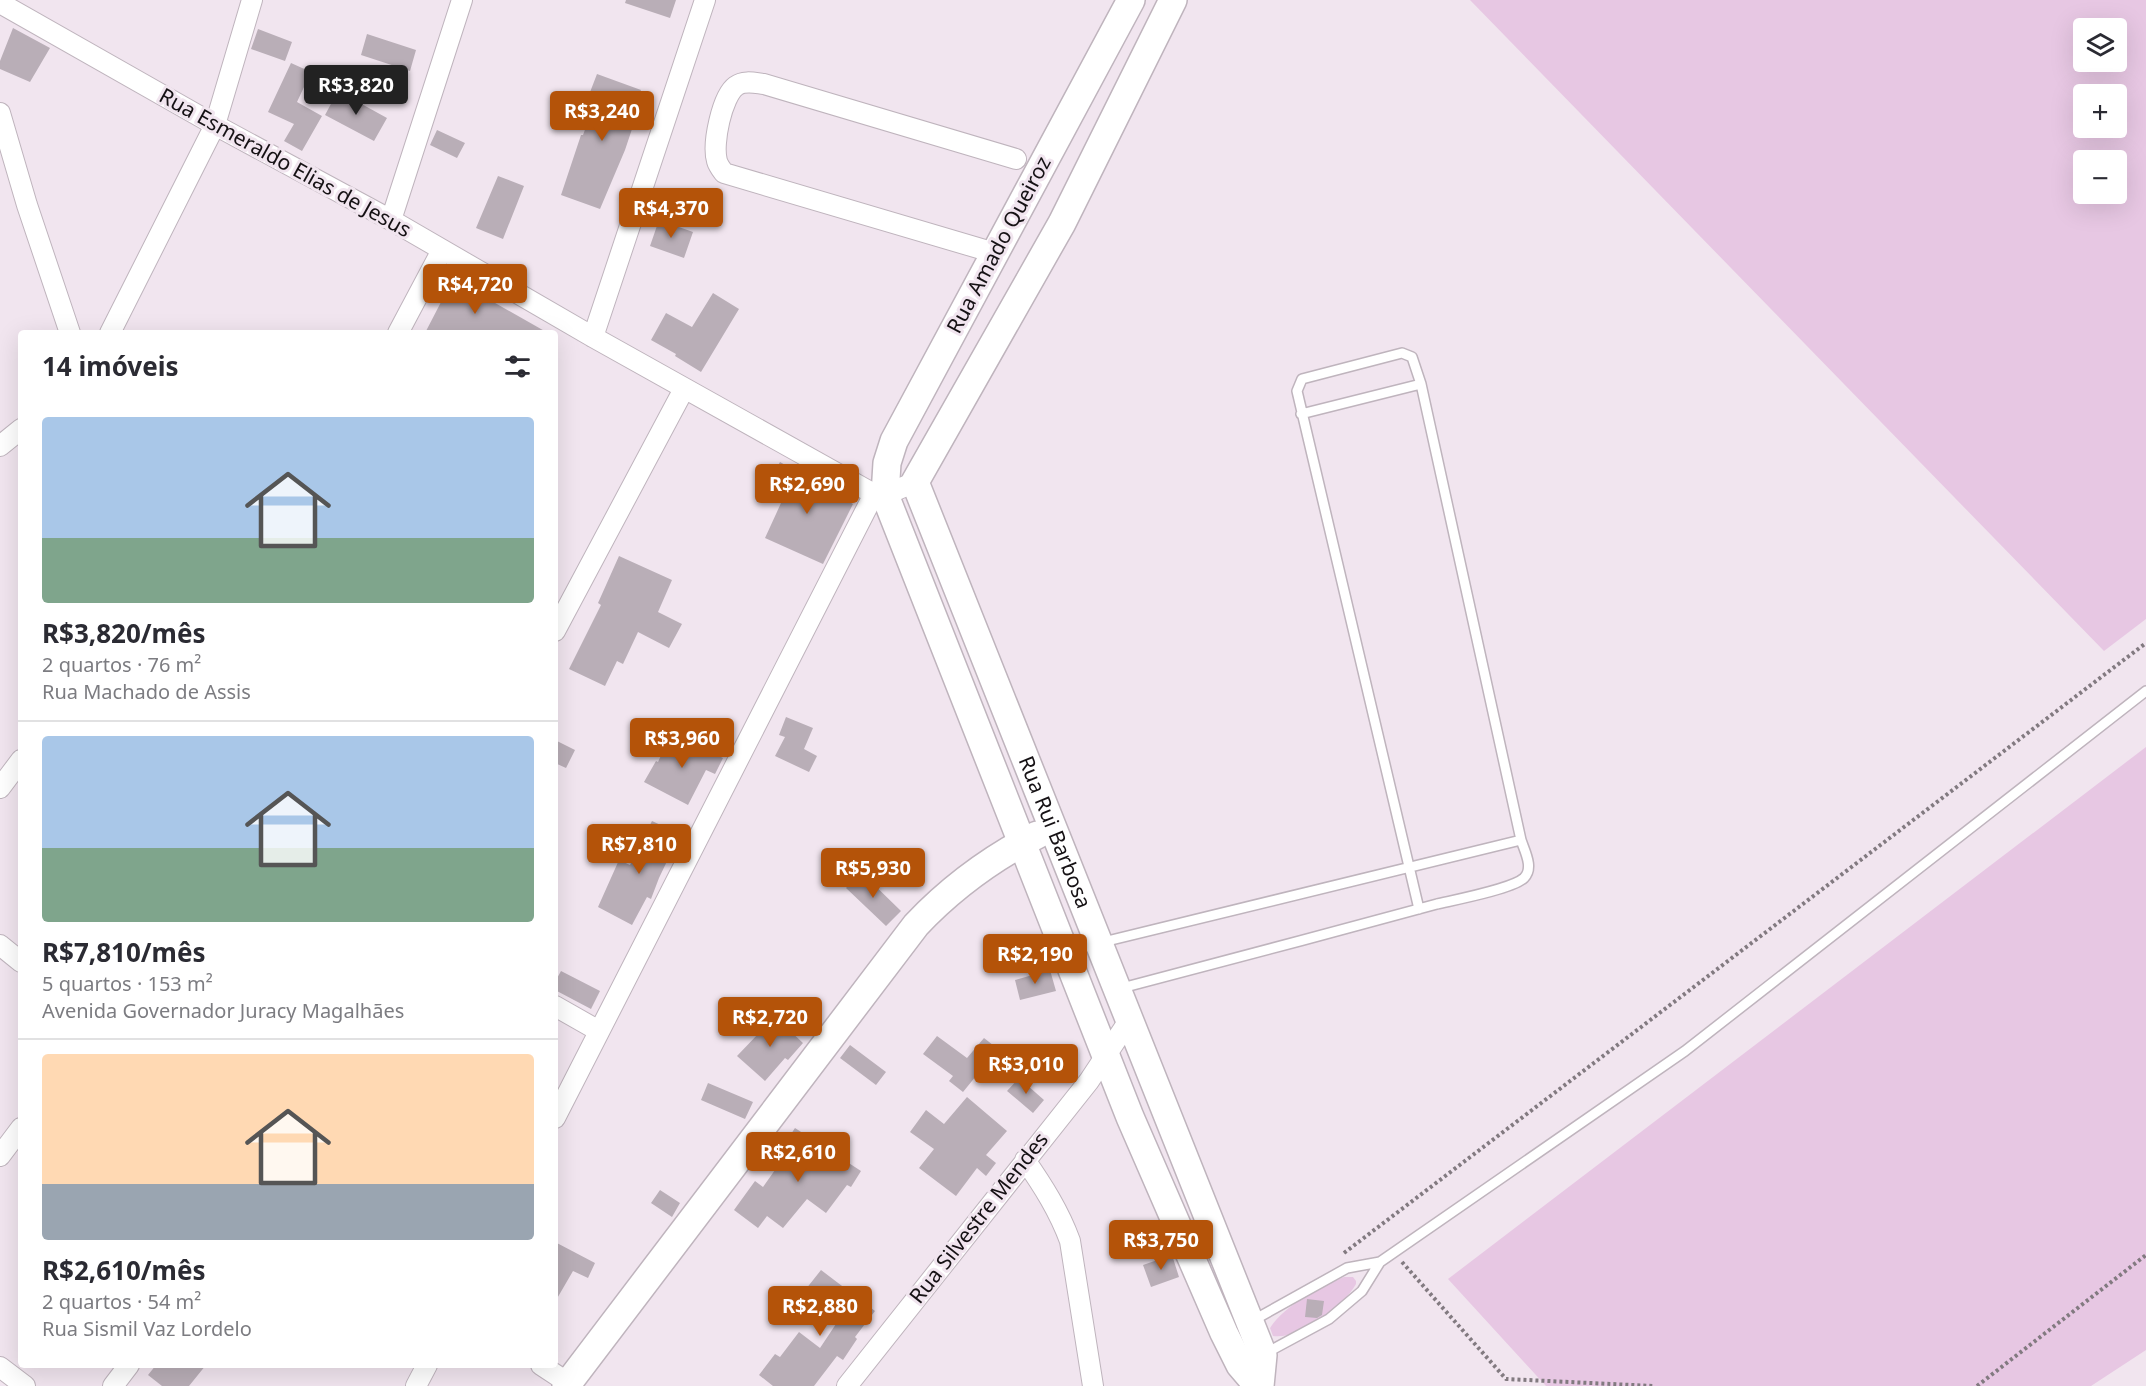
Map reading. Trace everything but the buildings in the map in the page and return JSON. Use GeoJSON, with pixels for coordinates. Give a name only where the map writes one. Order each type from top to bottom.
{"type":"FeatureCollection","features":[{"type":"Feature","properties":{"kind":"street"},"geometry":{"type":"LineString","coordinates":[[112,330],[214,125],[252,0]]}},
{"type":"Feature","properties":{"kind":"street"},"geometry":{"type":"LineString","coordinates":[[391,220],[462,0]]}},
{"type":"Feature","properties":{"kind":"street"},"geometry":{"type":"LineString","coordinates":[[593,337],[705,0]]}},
{"type":"Feature","properties":{"kind":"street","name":"Rua Amado Queiroz"},"geometry":{"type":"LineString","coordinates":[[879,494],[894,441],[1131,0]]}},
{"type":"Feature","properties":{"kind":"street","name":"Rua Amado Queiroz"},"geometry":{"type":"LineString","coordinates":[[915,482],[1062,223],[1173,0]]}},
{"type":"Feature","properties":{"kind":"street","name":"Rua Esmeraldo Elias de Jesus"},"geometry":{"type":"LineString","coordinates":[[0,3],[214,125],[391,220],[684,388],[879,494]]}},
{"type":"Feature","properties":{"kind":"street"},"geometry":{"type":"LineString","coordinates":[[995,253],[724,172],[717,163],[715,150],[717,133],[730,94],[743,82],[764,84],[1016,159]]}},
{"type":"Feature","properties":{"kind":"street"},"geometry":{"type":"LineString","coordinates":[[0,113],[27,206],[69,330]]}},
{"type":"Feature","properties":{"kind":"street"},"geometry":{"type":"LineString","coordinates":[[400,330],[442,250]]}},
{"type":"Feature","properties":{"kind":"street"},"geometry":{"type":"LineString","coordinates":[[558,625],[684,388]]}},
{"type":"Feature","properties":{"kind":"street"},"geometry":{"type":"LineString","coordinates":[[0,447],[18,432]]}},
{"type":"Feature","properties":{"kind":"street"},"geometry":{"type":"LineString","coordinates":[[558,1112],[879,494],[915,482]]}},
{"type":"Feature","properties":{"kind":"street","name":"Rua Rui Barbosa"},"geometry":{"type":"LineString","coordinates":[[915,482],[1130,1019],[1237,1328],[1254,1369]]}},
{"type":"Feature","properties":{"kind":"street","name":"Rua Rui Barbosa"},"geometry":{"type":"LineString","coordinates":[[879,494],[1106,1057],[1189,1254],[1237,1328]]}},
{"type":"Feature","properties":{"kind":"street"},"geometry":{"type":"LineString","coordinates":[[0,788],[18,764]]}},
{"type":"Feature","properties":{"kind":"street"},"geometry":{"type":"LineString","coordinates":[[546,1368],[569,1385],[916,925],[953,888],[1021,843],[1053,827]]}},
{"type":"Feature","properties":{"kind":"street"},"geometry":{"type":"LineString","coordinates":[[0,945],[18,960]]}},
{"type":"Feature","properties":{"kind":"street"},"geometry":{"type":"LineString","coordinates":[[558,1008],[599,1031]]}},
{"type":"Feature","properties":{"kind":"street","name":"Rua Silvestre Mendes"},"geometry":{"type":"LineString","coordinates":[[847,1386],[1106,1057],[1130,1019]]}},
{"type":"Feature","properties":{"kind":"street"},"geometry":{"type":"LineString","coordinates":[[0,1156],[18,1132]]}},
{"type":"Feature","properties":{"kind":"street"},"geometry":{"type":"LineString","coordinates":[[1025,1160],[1063,1220],[1070,1241],[1093,1386]]}},
{"type":"Feature","properties":{"kind":"street"},"geometry":{"type":"LineString","coordinates":[[0,1367],[26,1386]]}},
{"type":"Feature","properties":{"kind":"street"},"geometry":{"type":"LineString","coordinates":[[112,1386],[127,1368]]}},
{"type":"Feature","properties":{"kind":"street"},"geometry":{"type":"LineString","coordinates":[[416,1386],[425,1368]]}},
{"type":"Feature","properties":{"kind":"lane"},"geometry":{"type":"LineString","coordinates":[[1118,989],[1419,909],[1519,882],[1528,873],[1529,866],[1521,840],[1421,384],[1414,361],[1408,354],[1402,353],[1302,380],[1296,391],[1419,909]]}},
{"type":"Feature","properties":{"kind":"lane"},"geometry":{"type":"LineString","coordinates":[[1301,414],[1421,384]]}},
{"type":"Feature","properties":{"kind":"lane"},"geometry":{"type":"LineString","coordinates":[[1254,1369],[1329,1319],[1362,1291],[1380,1262],[1685,1051],[2146,691]]}},
{"type":"Feature","properties":{"kind":"lane"},"geometry":{"type":"LineString","coordinates":[[1066,954],[1099,943],[1521,840]]}},
{"type":"Feature","properties":{"kind":"lane"},"geometry":{"type":"LineString","coordinates":[[1237,1328],[1347,1268],[1380,1262]]}},
{"type":"Feature","properties":{"kind":"path"},"geometry":{"type":"LineString","coordinates":[[1336,1259],[2146,642]]}},
{"type":"Feature","properties":{"kind":"path"},"geometry":{"type":"LineString","coordinates":[[1394,1252],[1506,1379],[1653,1386]]}},
{"type":"Feature","properties":{"kind":"path"},"geometry":{"type":"LineString","coordinates":[[1977,1386],[2146,1255]]}},
{"type":"Feature","properties":{"kind":"shaded area"},"geometry":{"type":"Polygon","coordinates":[[[1470,0],[2146,0],[2146,619],[2104,651],[1470,0]]]}},
{"type":"Feature","properties":{"kind":"shaded area"},"geometry":{"type":"Polygon","coordinates":[[[2146,747],[2146,1350],[2091,1386],[1546,1386],[1448,1279],[2146,747]]]}},
{"type":"Feature","properties":{"kind":"shaded area"},"geometry":{"type":"Polygon","coordinates":[[[1344,1277],[1353,1277],[1356,1284],[1331,1312],[1295,1333],[1273,1336],[1270,1328],[1285,1311],[1314,1292],[1344,1277]]]}}]}
